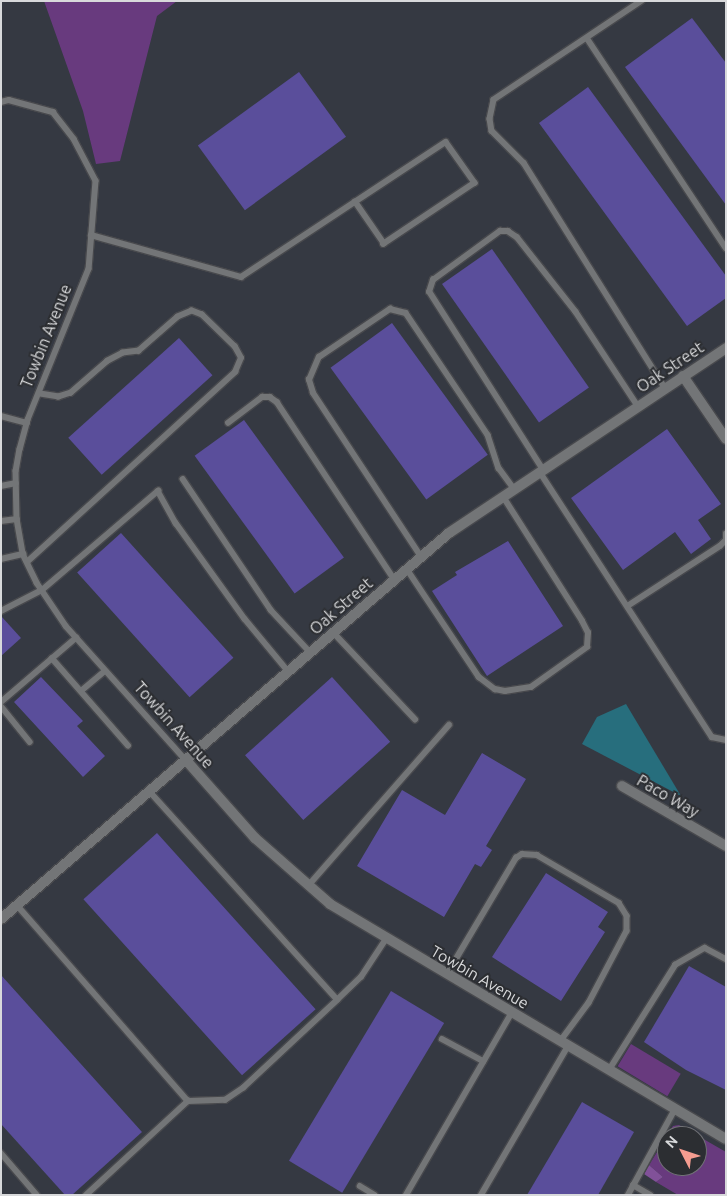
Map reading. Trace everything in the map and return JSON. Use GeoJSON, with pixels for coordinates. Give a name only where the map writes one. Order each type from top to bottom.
{"type":"FeatureCollection","features":[{"type":"Feature","properties":{"kind":"street","name":"Oak Street"},"geometry":{"type":"LineString","coordinates":[[1,919],[448,534],[726,348]]}},
{"type":"Feature","properties":{"kind":"street"},"geometry":{"type":"LineString","coordinates":[[683,376],[726,440]]}},
{"type":"Feature","properties":{"kind":"street","name":"Towbin Avenue"},"geometry":{"type":"LineString","coordinates":[[185,759],[255,838],[330,904],[674,1110],[726,1138]]}},
{"type":"Feature","properties":{"kind":"street","name":"Paco Way"},"geometry":{"type":"LineString","coordinates":[[622,786],[726,846]]}},
{"type":"Feature","properties":{"kind":"lane"},"geometry":{"type":"LineString","coordinates":[[642,1],[494,100],[490,118],[492,131],[524,163],[665,388]]}},
{"type":"Feature","properties":{"kind":"lane"},"geometry":{"type":"LineString","coordinates":[[586,38],[726,248]]}},
{"type":"Feature","properties":{"kind":"lane","name":"Towbin Avenue"},"geometry":{"type":"LineString","coordinates":[[1,102],[9,100],[54,112],[74,139],[96,181],[89,269],[27,423],[16,484],[17,520],[23,554],[42,590],[76,638],[185,759]]}},
{"type":"Feature","properties":{"kind":"lane"},"geometry":{"type":"LineString","coordinates":[[91,235],[241,278],[355,202],[446,142],[475,183],[384,244],[355,202]]}},
{"type":"Feature","properties":{"kind":"lane"},"geometry":{"type":"LineString","coordinates":[[638,406],[576,312],[517,237],[508,231],[500,231],[433,280],[429,292],[541,471],[629,605],[712,737],[726,740]]}},
{"type":"Feature","properties":{"kind":"lane"},"geometry":{"type":"LineString","coordinates":[[421,557],[313,393],[309,380],[319,357],[390,309],[406,313],[488,435],[499,468],[514,489]]}},
{"type":"Feature","properties":{"kind":"lane"},"geometry":{"type":"LineString","coordinates":[[27,562],[235,372],[240,358],[235,347],[202,315],[192,311],[178,317],[139,351],[123,353],[108,361],[72,393],[59,397],[39,394]]}},
{"type":"Feature","properties":{"kind":"lane"},"geometry":{"type":"LineString","coordinates":[[228,423],[262,397],[270,397],[277,402],[395,580]]}},
{"type":"Feature","properties":{"kind":"lane"},"geometry":{"type":"LineString","coordinates":[[1,416],[27,423]]}},
{"type":"Feature","properties":{"kind":"lane"},"geometry":{"type":"LineString","coordinates":[[183,479],[271,610],[310,652]]}},
{"type":"Feature","properties":{"kind":"lane"},"geometry":{"type":"LineString","coordinates":[[1,486],[16,484]]}},
{"type":"Feature","properties":{"kind":"lane"},"geometry":{"type":"LineString","coordinates":[[1,611],[42,590],[158,491],[176,523],[245,619],[288,671]]}},
{"type":"Feature","properties":{"kind":"lane"},"geometry":{"type":"LineString","coordinates":[[407,569],[479,677],[495,689],[505,691],[532,687],[587,647],[588,633],[582,621],[503,497]]}},
{"type":"Feature","properties":{"kind":"lane"},"geometry":{"type":"LineString","coordinates":[[1,521],[17,520]]}},
{"type":"Feature","properties":{"kind":"lane"},"geometry":{"type":"LineString","coordinates":[[629,605],[720,546],[726,540],[726,534]]}},
{"type":"Feature","properties":{"kind":"lane"},"geometry":{"type":"LineString","coordinates":[[1,559],[23,554]]}},
{"type":"Feature","properties":{"kind":"lane"},"geometry":{"type":"LineString","coordinates":[[333,632],[415,719]]}},
{"type":"Feature","properties":{"kind":"lane"},"geometry":{"type":"LineString","coordinates":[[1,702],[76,638]]}},
{"type":"Feature","properties":{"kind":"lane"},"geometry":{"type":"LineString","coordinates":[[52,658],[128,746]]}},
{"type":"Feature","properties":{"kind":"lane"},"geometry":{"type":"LineString","coordinates":[[81,691],[105,671]]}},
{"type":"Feature","properties":{"kind":"lane"},"geometry":{"type":"LineString","coordinates":[[1,706],[30,742]]}},
{"type":"Feature","properties":{"kind":"lane"},"geometry":{"type":"LineString","coordinates":[[308,886],[449,725]]}},
{"type":"Feature","properties":{"kind":"lane"},"geometry":{"type":"LineString","coordinates":[[148,791],[338,1000]]}},
{"type":"Feature","properties":{"kind":"lane"},"geometry":{"type":"LineString","coordinates":[[447,974],[516,858],[522,854],[537,855],[624,908],[627,931],[589,1003],[564,1043],[481,1195]]}},
{"type":"Feature","properties":{"kind":"lane"},"geometry":{"type":"LineString","coordinates":[[17,905],[89,990],[188,1100]]}},
{"type":"Feature","properties":{"kind":"lane"},"geometry":{"type":"LineString","coordinates":[[86,1195],[188,1100],[224,1100],[243,1088],[361,978],[386,939]]}},
{"type":"Feature","properties":{"kind":"lane"},"geometry":{"type":"LineString","coordinates":[[609,1070],[675,966],[705,948],[726,959]]}},
{"type":"Feature","properties":{"kind":"lane"},"geometry":{"type":"LineString","coordinates":[[406,1195],[512,1012]]}},
{"type":"Feature","properties":{"kind":"lane"},"geometry":{"type":"LineString","coordinates":[[442,1039],[484,1061]]}},
{"type":"Feature","properties":{"kind":"lane"},"geometry":{"type":"LineString","coordinates":[[628,1195],[674,1110]]}},
{"type":"Feature","properties":{"kind":"lane"},"geometry":{"type":"LineString","coordinates":[[1,1153],[37,1195]]}},
{"type":"Feature","properties":{"kind":"lane"},"geometry":{"type":"LineString","coordinates":[[633,1185],[650,1195]]}},
{"type":"Feature","properties":{"kind":"lane"},"geometry":{"type":"LineString","coordinates":[[360,1186],[375,1195]]}},
{"type":"Feature","properties":{"kind":"shaded area"},"geometry":{"type":"Polygon","coordinates":[[[1,1],[726,1],[726,1195],[1,1195],[1,1]]]}},
{"type":"Feature","properties":{"kind":"shaded area"},"geometry":{"type":"Polygon","coordinates":[[[44,1],[177,1],[157,16],[120,161],[96,164],[83,111],[44,1]]]}},
{"type":"Feature","properties":{"kind":"shaded area"},"geometry":{"type":"Polygon","coordinates":[[[631,1044],[681,1074],[667,1096],[618,1066],[631,1044]]]}},
{"type":"Feature","properties":{"kind":"shaded area"},"geometry":{"type":"Polygon","coordinates":[[[707,1141],[726,1152],[726,1195],[678,1195],[656,1182],[663,1177],[662,1176],[707,1176],[707,1141]]]}},
{"type":"Feature","properties":{"kind":"shaded area"},"geometry":{"type":"Polygon","coordinates":[[[657,1152],[657,1172],[649,1165],[657,1152]]]}},
{"type":"Feature","properties":{"kind":"shaded area"},"geometry":{"type":"Polygon","coordinates":[[[649,1165],[657,1172],[657,1176],[663,1177],[656,1182],[644,1174],[649,1165]]]}},
{"type":"Feature","properties":{"kind":"water"},"geometry":{"type":"Polygon","coordinates":[[[626,704],[681,796],[582,744],[597,717],[626,704]]]}},
{"type":"Feature","properties":{"kind":"building"},"geometry":{"type":"Polygon","coordinates":[[[692,18],[726,63],[726,205],[625,67],[692,18]]]}},
{"type":"Feature","properties":{"kind":"building"},"geometry":{"type":"Polygon","coordinates":[[[299,72],[346,137],[245,210],[198,145],[299,72]]]}},
{"type":"Feature","properties":{"kind":"building"},"geometry":{"type":"Polygon","coordinates":[[[588,87],[726,276],[726,298],[687,326],[539,123],[588,87]]]}},
{"type":"Feature","properties":{"kind":"building"},"geometry":{"type":"Polygon","coordinates":[[[492,249],[589,387],[539,422],[442,284],[492,249]]]}},
{"type":"Feature","properties":{"kind":"building"},"geometry":{"type":"Polygon","coordinates":[[[392,323],[488,455],[426,500],[331,368],[392,323]]]}},
{"type":"Feature","properties":{"kind":"building"},"geometry":{"type":"Polygon","coordinates":[[[179,338],[212,375],[102,475],[68,438],[179,338]]]}},
{"type":"Feature","properties":{"kind":"building"},"geometry":{"type":"Polygon","coordinates":[[[244,420],[344,558],[295,593],[195,456],[244,420]]]}},
{"type":"Feature","properties":{"kind":"building"},"geometry":{"type":"Polygon","coordinates":[[[667,429],[721,504],[698,520],[711,539],[691,554],[675,532],[623,570],[571,498],[667,429]]]}},
{"type":"Feature","properties":{"kind":"building"},"geometry":{"type":"Polygon","coordinates":[[[121,533],[233,658],[190,697],[77,572],[121,533]]]}},
{"type":"Feature","properties":{"kind":"building"},"geometry":{"type":"Polygon","coordinates":[[[508,541],[563,626],[487,676],[432,591],[457,575],[455,572],[508,541]]]}},
{"type":"Feature","properties":{"kind":"building"},"geometry":{"type":"Polygon","coordinates":[[[1,616],[21,638],[1,656],[1,616]]]}},
{"type":"Feature","properties":{"kind":"building"},"geometry":{"type":"Polygon","coordinates":[[[41,677],[83,721],[77,726],[105,756],[83,777],[14,702],[41,677]]]}},
{"type":"Feature","properties":{"kind":"building"},"geometry":{"type":"Polygon","coordinates":[[[332,677],[390,742],[303,820],[245,755],[332,677]]]}},
{"type":"Feature","properties":{"kind":"building"},"geometry":{"type":"Polygon","coordinates":[[[482,753],[526,779],[486,846],[492,850],[481,867],[475,864],[444,917],[357,866],[402,790],[445,815],[482,753]]]}},
{"type":"Feature","properties":{"kind":"building"},"geometry":{"type":"Polygon","coordinates":[[[157,833],[316,1009],[242,1075],[83,899],[157,833]]]}},
{"type":"Feature","properties":{"kind":"building"},"geometry":{"type":"Polygon","coordinates":[[[546,873],[608,912],[598,927],[605,932],[561,1001],[492,957],[546,873]]]}},
{"type":"Feature","properties":{"kind":"building"},"geometry":{"type":"Polygon","coordinates":[[[689,966],[726,987],[726,1090],[686,1070],[644,1042],[689,966]]]}},
{"type":"Feature","properties":{"kind":"building"},"geometry":{"type":"Polygon","coordinates":[[[1,975],[142,1132],[72,1195],[65,1195],[1,1124],[1,975]]]}},
{"type":"Feature","properties":{"kind":"building"},"geometry":{"type":"Polygon","coordinates":[[[391,991],[444,1023],[342,1193],[289,1161],[391,991]]]}},
{"type":"Feature","properties":{"kind":"building"},"geometry":{"type":"Polygon","coordinates":[[[582,1102],[634,1132],[598,1195],[527,1195],[582,1102]]]}}]}
